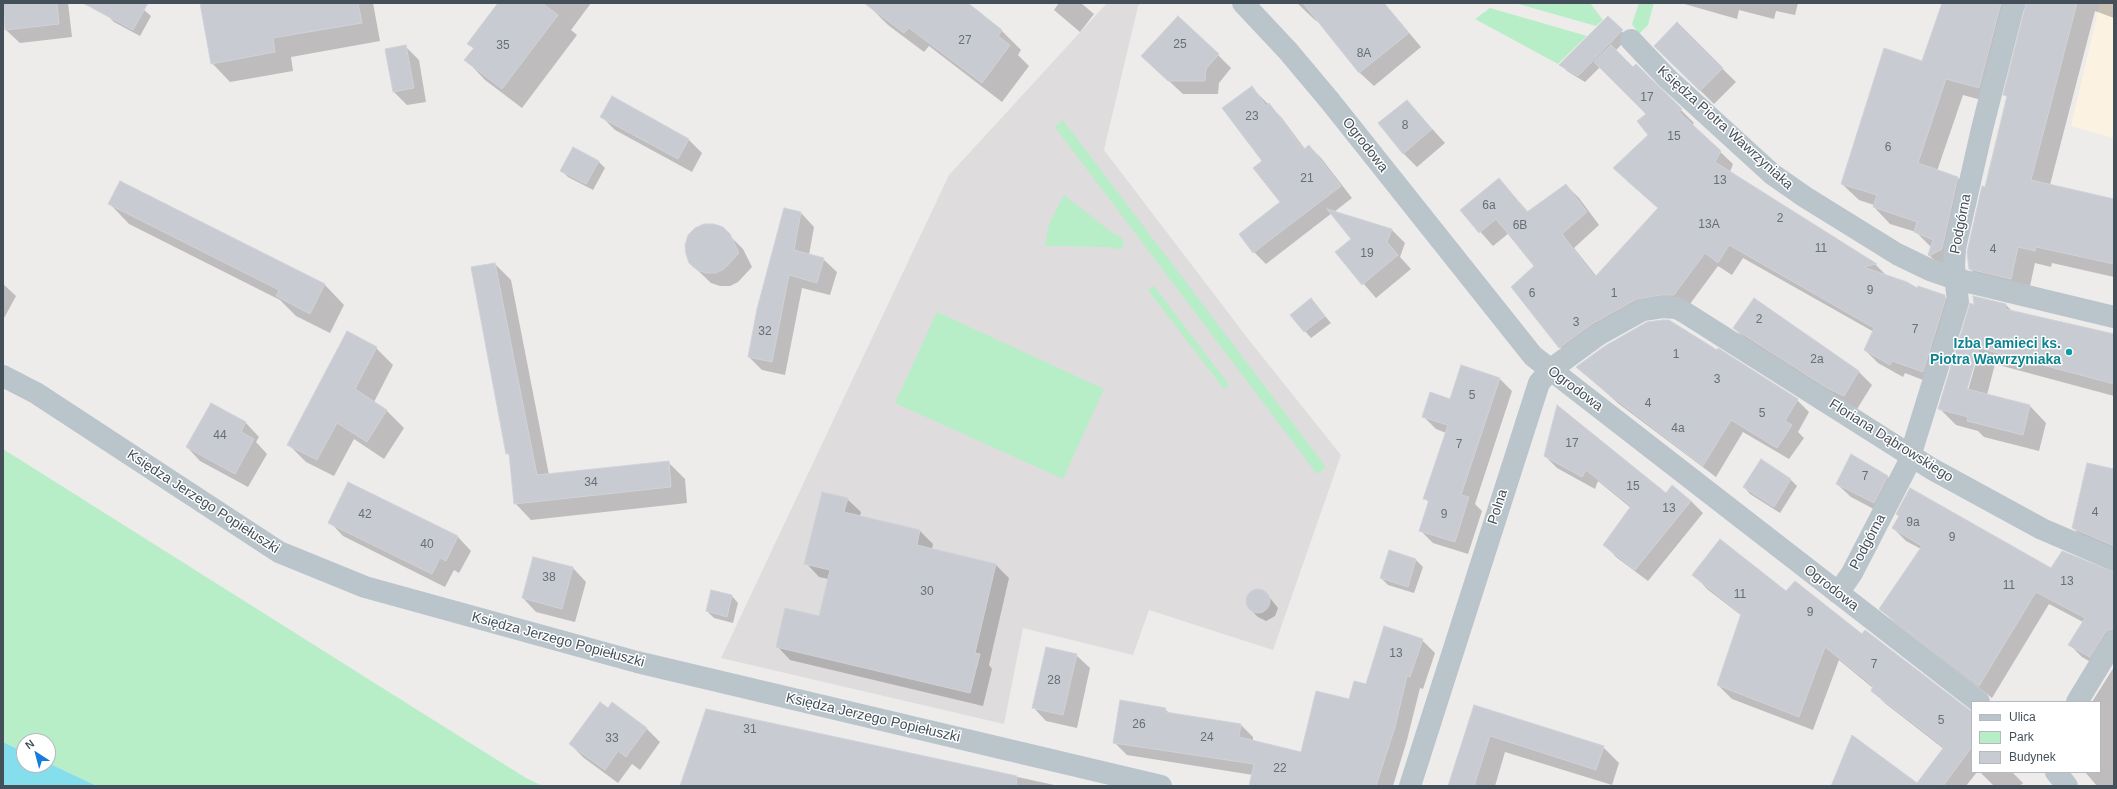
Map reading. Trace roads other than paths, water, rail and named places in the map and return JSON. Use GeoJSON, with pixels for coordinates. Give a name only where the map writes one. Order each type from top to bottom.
{"type":"FeatureCollection","features":[{"type":"Feature","properties":{"kind":"street","name":"Ogrodowa"},"geometry":{"type":"LineString","coordinates":[[1242,3],[1309,76],[1527,349],[1550,370],[1978,701]]}},
{"type":"Feature","properties":{"kind":"street","name":"Podgórna"},"geometry":{"type":"LineString","coordinates":[[1838,593],[1852,573],[1902,477],[1911,456],[1958,302],[1955,248],[1985,114],[2014,3]]}},
{"type":"Feature","properties":{"kind":"street","name":"Księdza Piotra Wawrzyniaka"},"geometry":{"type":"LineString","coordinates":[[1630,40],[1668,79],[1757,161],[1786,185],[1897,254],[1930,270],[1956,279],[2114,316]]}},
{"type":"Feature","properties":{"kind":"street","name":"Polna"},"geometry":{"type":"LineString","coordinates":[[1410,786],[1535,392],[1550,370],[1598,335],[1630,316],[1654,307],[1676,308]]}},
{"type":"Feature","properties":{"kind":"street","name":"Floriana Dąbrowskiego"},"geometry":{"type":"LineString","coordinates":[[1676,308],[1911,456],[2042,529],[2114,560]]}},
{"type":"Feature","properties":{"kind":"street","name":"Księdza Jerzego Popiełuszki"},"geometry":{"type":"LineString","coordinates":[[3,376],[36,394],[279,552],[365,587],[637,662],[1161,786]]}},
{"type":"Feature","properties":{"kind":"street"},"geometry":{"type":"LineString","coordinates":[[2078,701],[2114,641]]}},
{"type":"Feature","properties":{"kind":"street"},"geometry":{"type":"LineString","coordinates":[[2057,773],[2068,786]]}},
{"type":"Feature","properties":{"kind":"water"},"geometry":{"type":"Polygon","coordinates":[[[3,742],[16,748],[16,773],[56,773],[56,767],[97,786],[3,786],[3,742]]]}},
{"type":"Feature","properties":{"kind":"place","name":"Izba Pamieci ks. Piotra Wawrzyniaka"},"geometry":{"type":"Point","coordinates":[2069,352]}}]}
